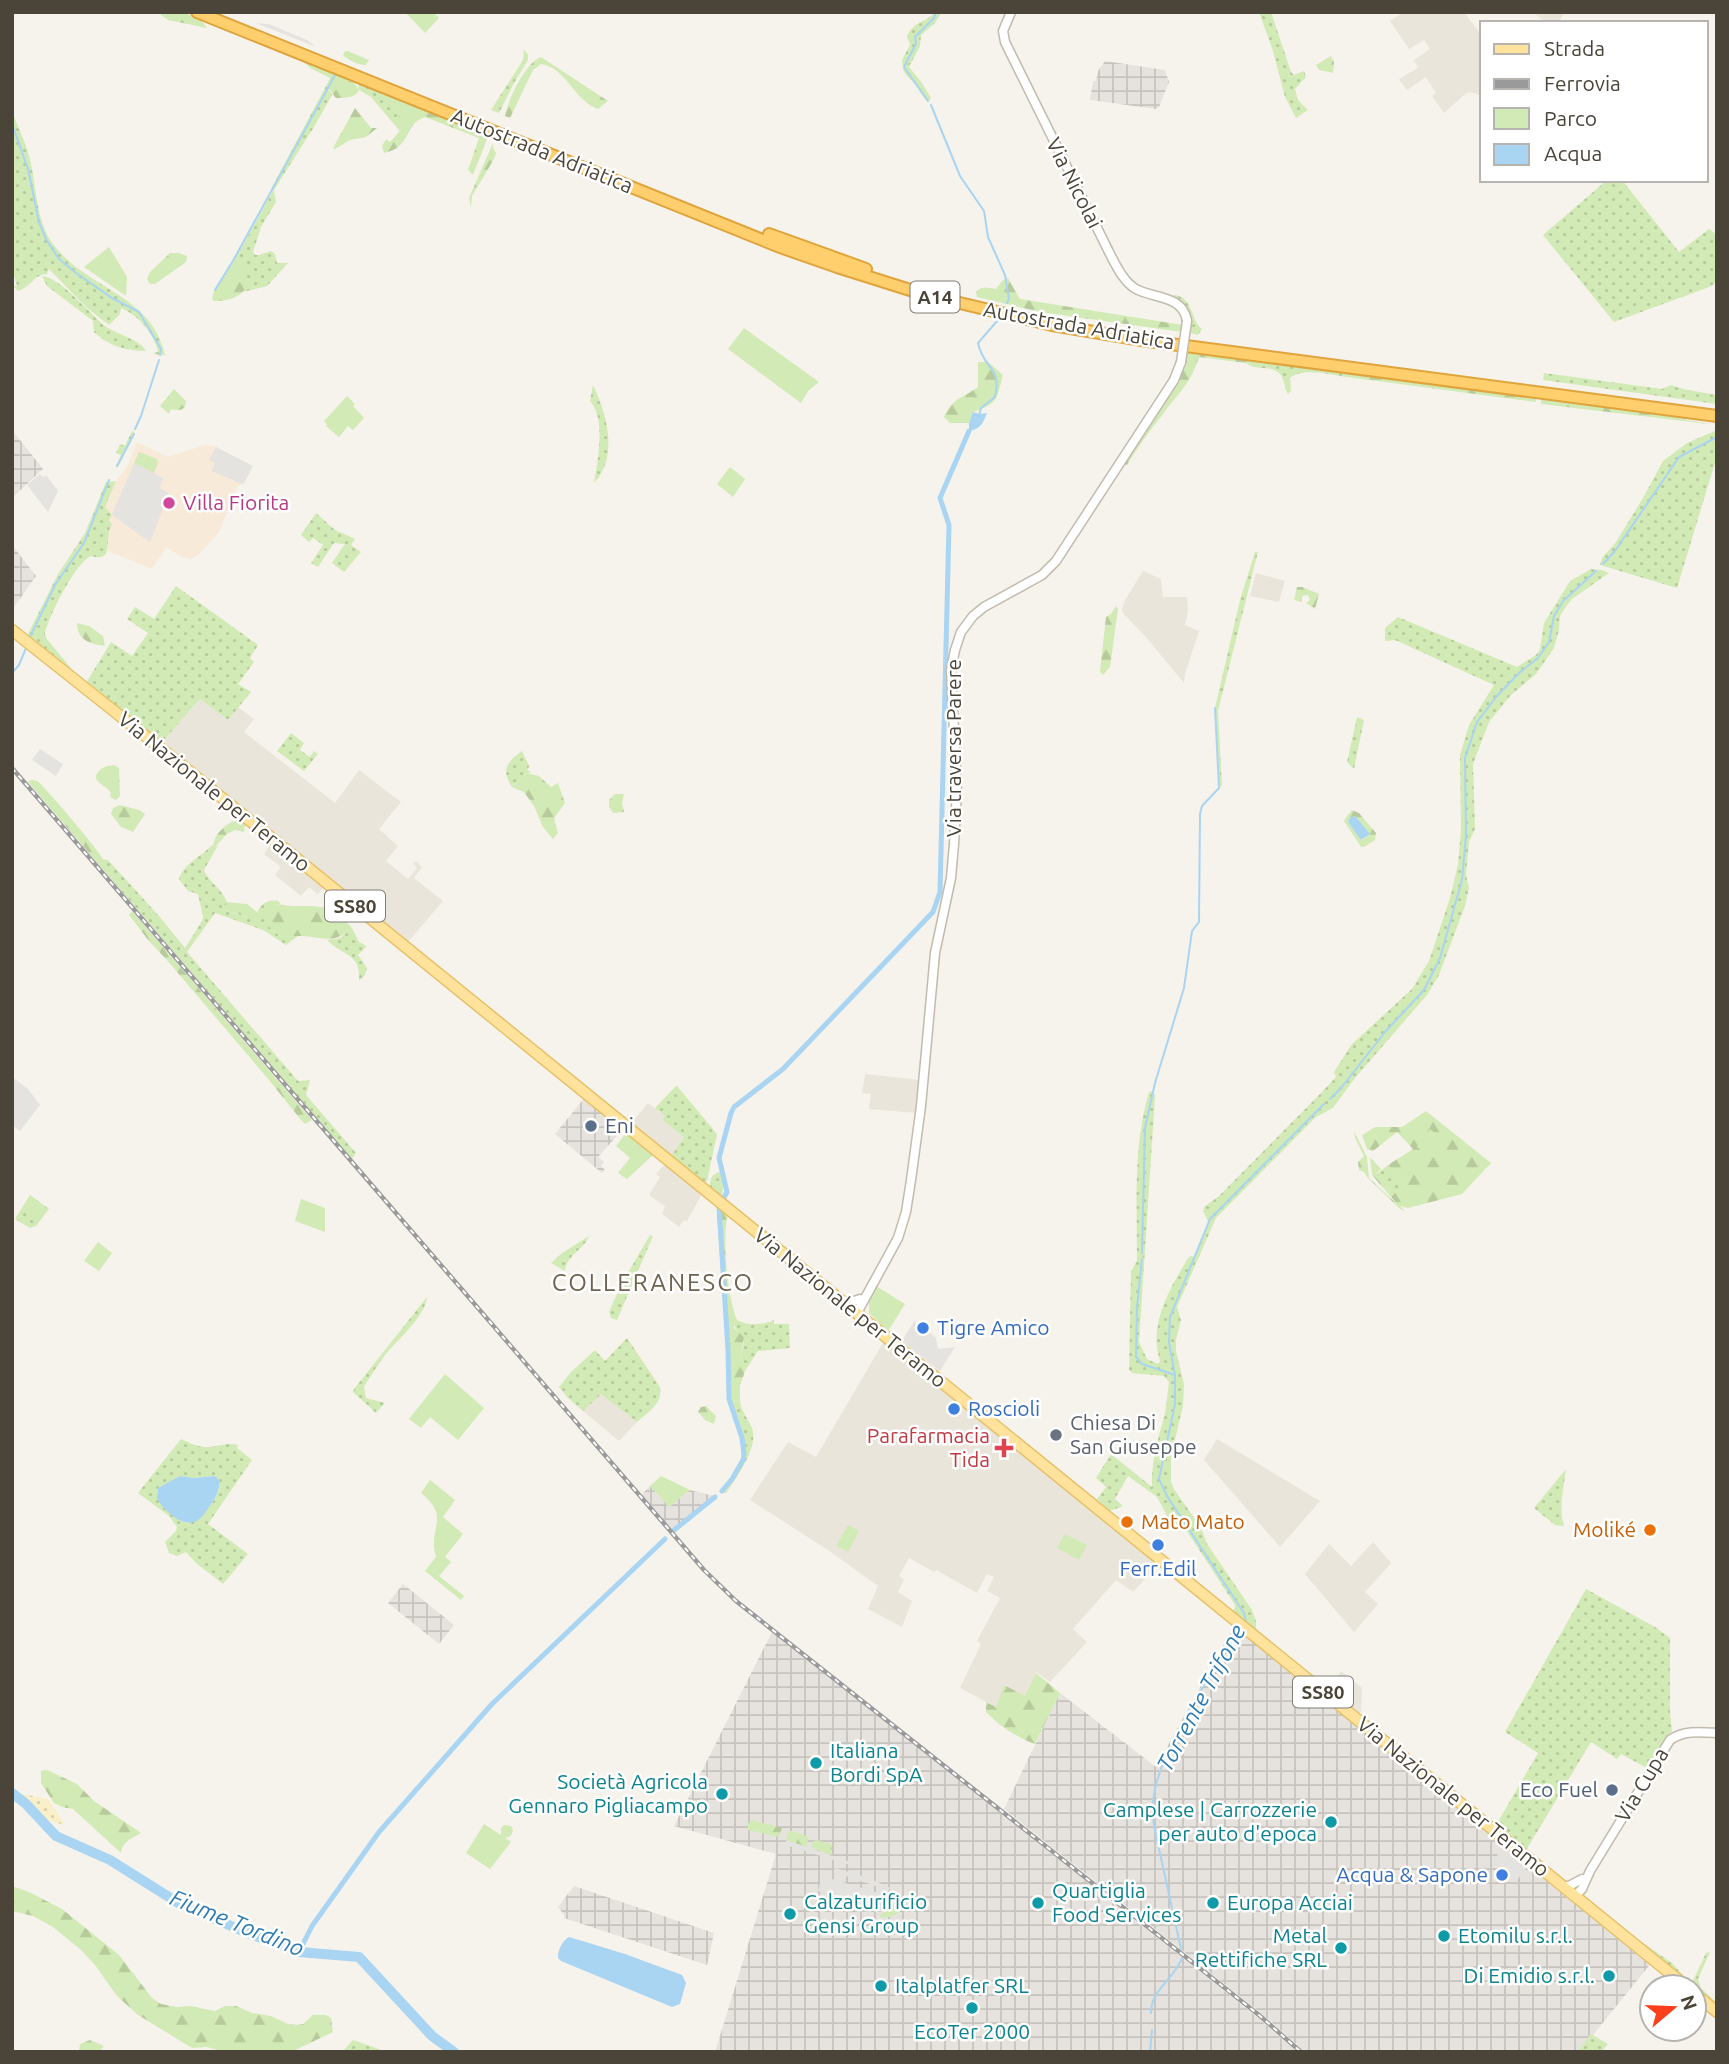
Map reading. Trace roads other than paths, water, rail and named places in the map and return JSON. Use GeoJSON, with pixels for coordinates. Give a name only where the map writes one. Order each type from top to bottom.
{"type":"FeatureCollection","features":[{"type":"Feature","properties":{"kind":"highway","name":"Autostrada Adriatica"},"geometry":{"type":"LineString","coordinates":[[197,12],[780,247],[869,278],[948,301],[1052,325],[1137,339],[1717,416]]}},
{"type":"Feature","properties":{"kind":"highway","name":"Autostrada Adriatica"},"geometry":{"type":"LineString","coordinates":[[216,12],[772,236],[872,271],[960,297],[1134,331],[1717,409]]}},
{"type":"Feature","properties":{"kind":"main road","name":"Via Nazionale per Teramo"},"geometry":{"type":"LineString","coordinates":[[12,630],[1670,1973]]}},
{"type":"Feature","properties":{"kind":"street","name":"Via Nicolai"},"geometry":{"type":"LineString","coordinates":[[1012,12],[1003,31],[1005,42],[1121,274],[1137,289],[1177,303],[1184,311],[1187,321]]}},
{"type":"Feature","properties":{"kind":"street","name":"Via traversa Parere"},"geometry":{"type":"LineString","coordinates":[[854,1312],[859,1310],[898,1238],[906,1212],[921,1106],[935,953],[951,878],[957,791],[951,670],[961,632],[984,607],[1042,575],[1056,561],[1174,380],[1181,362],[1187,321]]}},
{"type":"Feature","properties":{"kind":"street"},"geometry":{"type":"LineString","coordinates":[[841,1301],[851,1302],[864,1297],[866,1314],[872,1327]]}},
{"type":"Feature","properties":{"kind":"street","name":"Via Cupa"},"geometry":{"type":"LineString","coordinates":[[1575,1896],[1670,1740],[1696,1732],[1717,1733]]}},
{"type":"Feature","properties":{"kind":"street"},"geometry":{"type":"LineString","coordinates":[[1562,1885],[1584,1882],[1583,1898],[1590,1909]]}},
{"type":"Feature","properties":{"kind":"water"},"geometry":{"type":"Polygon","coordinates":[[[973,412],[987,413],[981,425],[969,431],[969,423],[973,412]]]}},
{"type":"Feature","properties":{"kind":"water"},"geometry":{"type":"Polygon","coordinates":[[[1355,816],[1370,834],[1361,840],[1348,822],[1355,816]]]}},
{"type":"Feature","properties":{"kind":"water"},"geometry":{"type":"Polygon","coordinates":[[[180,1476],[215,1476],[220,1481],[213,1501],[198,1520],[192,1522],[180,1521],[174,1517],[157,1498],[158,1488],[180,1476]]]}},
{"type":"Feature","properties":{"kind":"water"},"geometry":{"type":"Polygon","coordinates":[[[569,1937],[682,1975],[686,1983],[680,2004],[672,2007],[561,1961],[558,1958],[559,1949],[569,1937]]]}},
{"type":"Feature","properties":{"kind":"waterway"},"geometry":{"type":"LineString","coordinates":[[928,101],[904,67],[916,44],[915,37],[934,18],[936,12]]}},
{"type":"Feature","properties":{"kind":"waterway"},"geometry":{"type":"LineString","coordinates":[[215,290],[335,75]]}},
{"type":"Feature","properties":{"kind":"waterway"},"geometry":{"type":"LineString","coordinates":[[931,105],[960,176],[984,211],[988,237],[1005,275],[1009,299],[1007,303]]}},
{"type":"Feature","properties":{"kind":"waterway"},"geometry":{"type":"LineString","coordinates":[[12,124],[28,169],[39,222],[46,239],[59,259],[76,273],[112,298],[139,312],[161,349],[160,355]]}},
{"type":"Feature","properties":{"kind":"waterway"},"geometry":{"type":"LineString","coordinates":[[979,416],[981,408],[995,397],[997,387],[994,373],[984,359],[978,343],[998,320]]}},
{"type":"Feature","properties":{"kind":"waterway"},"geometry":{"type":"LineString","coordinates":[[135,429],[159,360]]}},
{"type":"Feature","properties":{"kind":"waterway"},"geometry":{"type":"LineString","coordinates":[[722,1491],[732,1479],[744,1454],[742,1438],[729,1399],[719,1207],[727,1192],[719,1158],[734,1107],[783,1069],[933,912],[940,892],[949,525],[940,498],[969,431]]}},
{"type":"Feature","properties":{"kind":"waterway"},"geometry":{"type":"LineString","coordinates":[[117,466],[134,434]]}},
{"type":"Feature","properties":{"kind":"waterway","name":"Torrente Trifone"},"geometry":{"type":"LineString","coordinates":[[1603,564],[1615,551],[1679,457],[1717,437]]}},
{"type":"Feature","properties":{"kind":"waterway"},"geometry":{"type":"LineString","coordinates":[[30,637],[55,585],[84,543],[109,480]]}},
{"type":"Feature","properties":{"kind":"waterway","name":"Torrente Trifone"},"geometry":{"type":"LineString","coordinates":[[1330,1099],[1385,1032],[1424,990],[1440,958],[1462,880],[1466,835],[1465,758],[1477,722],[1496,697],[1538,658],[1549,642],[1554,616],[1563,601],[1596,571]]}},
{"type":"Feature","properties":{"kind":"waterway"},"geometry":{"type":"LineString","coordinates":[[12,673],[19,665],[26,648]]}},
{"type":"Feature","properties":{"kind":"waterway"},"geometry":{"type":"LineString","coordinates":[[1142,1253],[1145,1128],[1155,1083],[1184,988],[1192,931],[1199,922],[1200,814],[1202,806],[1219,788],[1215,708]]}},
{"type":"Feature","properties":{"kind":"waterway","name":"Torrente Trifone"},"geometry":{"type":"LineString","coordinates":[[1246,1623],[1244,1613],[1167,1496],[1159,1479],[1175,1404],[1175,1375],[1169,1343],[1170,1317],[1210,1219],[1324,1104]]}},
{"type":"Feature","properties":{"kind":"waterway"},"geometry":{"type":"LineString","coordinates":[[1142,1259],[1136,1357],[1142,1364],[1175,1375]]}},
{"type":"Feature","properties":{"kind":"waterway"},"geometry":{"type":"LineString","coordinates":[[673,1531],[715,1497]]}},
{"type":"Feature","properties":{"kind":"waterway"},"geometry":{"type":"LineString","coordinates":[[299,1952],[312,1926],[379,1832],[492,1704],[665,1539]]}},
{"type":"Feature","properties":{"kind":"waterway","name":"Torrente Trifone"},"geometry":{"type":"LineString","coordinates":[[1181,1949],[1154,1826],[1152,1806],[1156,1784],[1165,1757],[1191,1707],[1224,1651],[1241,1630]]}},
{"type":"Feature","properties":{"kind":"waterway","name":"Fiume Tordino"},"geometry":{"type":"LineString","coordinates":[[12,1793],[56,1836],[110,1860],[180,1904],[299,1952],[359,1957],[432,2036],[454,2052]]}},
{"type":"Feature","properties":{"kind":"waterway","name":"Torrente Trifone"},"geometry":{"type":"LineString","coordinates":[[1151,2013],[1154,1998],[1182,1958]]}},
{"type":"Feature","properties":{"kind":"waterway","name":"Torrente Trifone"},"geometry":{"type":"LineString","coordinates":[[1150,2052],[1152,2030]]}},
{"type":"Feature","properties":{"kind":"railway"},"geometry":{"type":"LineString","coordinates":[[12,768],[704,1570],[736,1601],[1259,2015],[1301,2052]]}},
{"type":"Feature","properties":{"kind":"place","name":"Villa Fiorita"},"geometry":{"type":"Point","coordinates":[169,503]}},
{"type":"Feature","properties":{"kind":"place","name":"Eni"},"geometry":{"type":"Point","coordinates":[591,1126]}},
{"type":"Feature","properties":{"kind":"place","name":"Tigre Amico"},"geometry":{"type":"Point","coordinates":[923,1328]}},
{"type":"Feature","properties":{"kind":"place","name":"Roscioli"},"geometry":{"type":"Point","coordinates":[954,1409]}},
{"type":"Feature","properties":{"kind":"place","name":"Chiesa Di San Giuseppe"},"geometry":{"type":"Point","coordinates":[1056,1435]}},
{"type":"Feature","properties":{"kind":"place","name":"Parafarmacia Tida"},"geometry":{"type":"Point","coordinates":[1004,1448]}},
{"type":"Feature","properties":{"kind":"place","name":"Mato Mato"},"geometry":{"type":"Point","coordinates":[1127,1522]}},
{"type":"Feature","properties":{"kind":"place","name":"Moliké"},"geometry":{"type":"Point","coordinates":[1650,1530]}},
{"type":"Feature","properties":{"kind":"place","name":"Ferr.Edil"},"geometry":{"type":"Point","coordinates":[1158,1545]}},
{"type":"Feature","properties":{"kind":"place","name":"Italiana Bordi SpA"},"geometry":{"type":"Point","coordinates":[816,1763]}},
{"type":"Feature","properties":{"kind":"place","name":"Eco Fuel"},"geometry":{"type":"Point","coordinates":[1612,1790]}},
{"type":"Feature","properties":{"kind":"place","name":"Società Agricola Gennaro Pigliacampo"},"geometry":{"type":"Point","coordinates":[722,1794]}},
{"type":"Feature","properties":{"kind":"place","name":"Camplese | Carrozzerie per auto d'epoca"},"geometry":{"type":"Point","coordinates":[1331,1822]}},
{"type":"Feature","properties":{"kind":"place","name":"Acqua & Sapone"},"geometry":{"type":"Point","coordinates":[1502,1875]}},
{"type":"Feature","properties":{"kind":"place","name":"Quartiglia Food Services"},"geometry":{"type":"Point","coordinates":[1038,1903]}},
{"type":"Feature","properties":{"kind":"place","name":"Europa Acciai"},"geometry":{"type":"Point","coordinates":[1213,1903]}},
{"type":"Feature","properties":{"kind":"place","name":"Calzaturificio Gensi Group"},"geometry":{"type":"Point","coordinates":[790,1914]}},
{"type":"Feature","properties":{"kind":"place","name":"Etomilu s.r.l."},"geometry":{"type":"Point","coordinates":[1444,1936]}},
{"type":"Feature","properties":{"kind":"place","name":"Metal Rettifiche SRL"},"geometry":{"type":"Point","coordinates":[1341,1948]}},
{"type":"Feature","properties":{"kind":"place","name":"Di Emidio s.r.l."},"geometry":{"type":"Point","coordinates":[1609,1976]}},
{"type":"Feature","properties":{"kind":"place","name":"Italplatfer SRL"},"geometry":{"type":"Point","coordinates":[881,1986]}},
{"type":"Feature","properties":{"kind":"place","name":"EcoTer 2000"},"geometry":{"type":"Point","coordinates":[972,2008]}},
{"type":"Feature","properties":{"kind":"district","name":"COLLERANESCO"},"geometry":{"type":"Point","coordinates":[653,1283]}}]}
